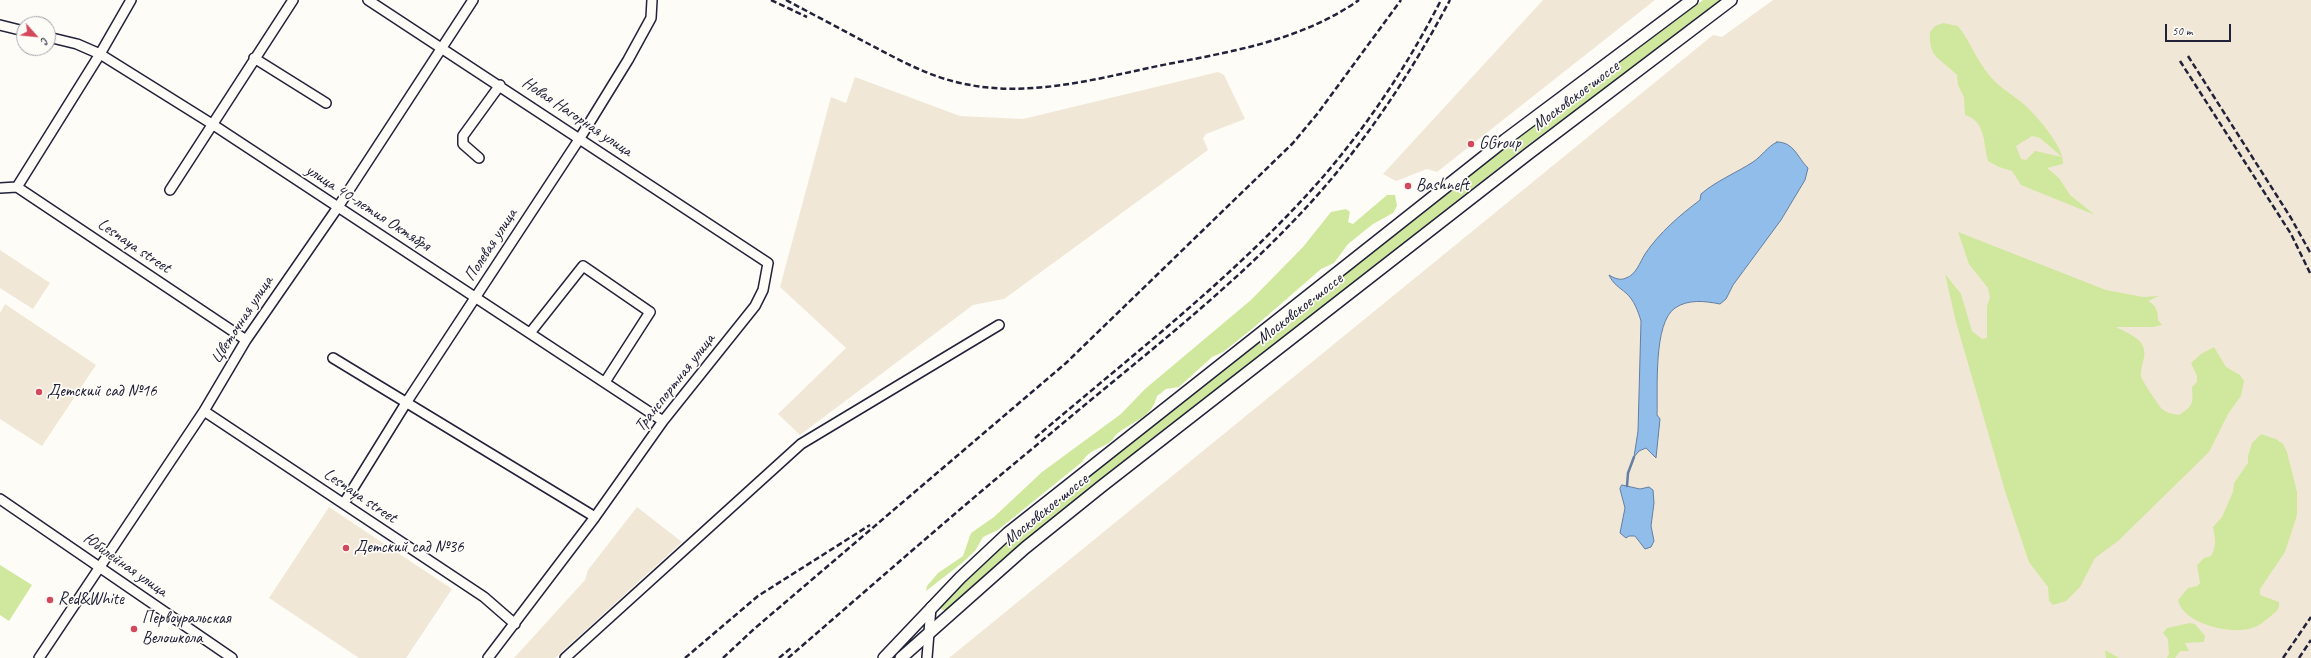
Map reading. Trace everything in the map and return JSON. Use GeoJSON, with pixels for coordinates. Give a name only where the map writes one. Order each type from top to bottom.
{"type":"FeatureCollection","features":[{"type":"Feature","properties":{"kind":"main road","name":"Московское шоссе"},"geometry":{"type":"LineString","coordinates":[[884,658],[931,607],[982,556],[1034,512],[1505,140],[1692,0]]}},
{"type":"Feature","properties":{"kind":"main road","name":"Московское шоссе"},"geometry":{"type":"LineString","coordinates":[[901,658],[1025,548],[1102,486],[1528,154],[1731,0]]}},
{"type":"Feature","properties":{"kind":"street"},"geometry":{"type":"LineString","coordinates":[[0,188],[16,187],[100,54],[131,0]]}},
{"type":"Feature","properties":{"kind":"street"},"geometry":{"type":"LineString","coordinates":[[170,190],[254,58],[293,0]]}},
{"type":"Feature","properties":{"kind":"street","name":"Новая Нагорная улица"},"geometry":{"type":"LineString","coordinates":[[368,0],[500,85],[768,263]]}},
{"type":"Feature","properties":{"kind":"street","name":"Цветочная улица"},"geometry":{"type":"LineString","coordinates":[[39,658],[204,411],[246,340],[338,207],[473,0]]}},
{"type":"Feature","properties":{"kind":"street","name":"Полевая улица"},"geometry":{"type":"LineString","coordinates":[[344,503],[406,404],[580,138],[644,32],[650,18],[652,0]]}},
{"type":"Feature","properties":{"kind":"street"},"geometry":{"type":"LineString","coordinates":[[0,25],[16,29]]}},
{"type":"Feature","properties":{"kind":"street","name":"улица 40-летия Октября"},"geometry":{"type":"LineString","coordinates":[[56,39],[77,44],[100,54],[212,124],[663,421]]}},
{"type":"Feature","properties":{"kind":"street"},"geometry":{"type":"LineString","coordinates":[[254,58],[326,103]]}},
{"type":"Feature","properties":{"kind":"street"},"geometry":{"type":"LineString","coordinates":[[479,158],[463,144],[463,136],[500,85]]}},
{"type":"Feature","properties":{"kind":"street","name":"Lesnaya street"},"geometry":{"type":"LineString","coordinates":[[16,187],[246,340]]}},
{"type":"Feature","properties":{"kind":"street","name":"Транспортная улица"},"geometry":{"type":"LineString","coordinates":[[488,658],[595,518],[663,421],[756,306],[763,290],[768,263]]}},
{"type":"Feature","properties":{"kind":"street"},"geometry":{"type":"LineString","coordinates":[[530,333],[583,266],[650,312],[605,382]]}},
{"type":"Feature","properties":{"kind":"street"},"geometry":{"type":"LineString","coordinates":[[565,658],[801,444],[999,325]]}},
{"type":"Feature","properties":{"kind":"street"},"geometry":{"type":"LineString","coordinates":[[333,358],[406,404],[595,518]]}},
{"type":"Feature","properties":{"kind":"street","name":"Lesnaya street"},"geometry":{"type":"LineString","coordinates":[[204,411],[484,597],[515,624]]}},
{"type":"Feature","properties":{"kind":"street","name":"Юбилейная улица"},"geometry":{"type":"LineString","coordinates":[[0,499],[232,658]]}},
{"type":"Feature","properties":{"kind":"street"},"geometry":{"type":"LineString","coordinates":[[927,658],[931,607]]}},
{"type":"Feature","properties":{"kind":"shaded area"},"geometry":{"type":"Polygon","coordinates":[[[1543,0],[1655,0],[1437,172],[1427,169],[1396,181],[1383,174],[1543,0]]]}},
{"type":"Feature","properties":{"kind":"shaded area"},"geometry":{"type":"Polygon","coordinates":[[[1773,0],[2311,0],[2311,658],[949,658],[1713,35],[1722,37],[1773,0]]]}},
{"type":"Feature","properties":{"kind":"shaded area"},"geometry":{"type":"Polygon","coordinates":[[[1218,72],[1224,75],[1245,119],[1206,134],[1203,138],[1208,150],[1004,299],[973,305],[800,435],[778,414],[846,348],[780,287],[831,97],[846,103],[855,77],[960,116],[1023,119],[1218,72]]]}},
{"type":"Feature","properties":{"kind":"shaded area"},"geometry":{"type":"Polygon","coordinates":[[[0,250],[50,283],[33,309],[0,288],[0,250]]]}},
{"type":"Feature","properties":{"kind":"shaded area","name":"Детский сад №16"},"geometry":{"type":"Polygon","coordinates":[[[5,304],[96,365],[42,446],[0,419],[0,313],[5,304]]]}},
{"type":"Feature","properties":{"kind":"shaded area","name":"Детский сад №36"},"geometry":{"type":"Polygon","coordinates":[[[329,507],[452,589],[406,658],[359,658],[269,598],[329,507]]]}},
{"type":"Feature","properties":{"kind":"shaded area"},"geometry":{"type":"Polygon","coordinates":[[[637,507],[682,542],[555,658],[514,658],[585,580],[588,570],[637,507]]]}},
{"type":"Feature","properties":{"kind":"green space"},"geometry":{"type":"Polygon","coordinates":[[[1703,0],[1724,0],[1529,144],[1045,525],[946,611],[941,609],[940,604],[1036,515],[1522,135],[1703,0]]]}},
{"type":"Feature","properties":{"kind":"green space"},"geometry":{"type":"Polygon","coordinates":[[[1943,23],[1958,26],[1980,63],[1993,80],[2028,108],[2038,119],[2056,143],[2063,158],[2063,164],[2047,168],[2059,178],[2070,195],[2095,215],[2021,185],[2012,171],[1999,167],[1988,161],[1980,127],[1972,118],[1965,115],[1964,97],[1958,85],[1957,75],[1937,58],[1931,48],[1930,32],[1935,26],[1943,23]],[[2032,136],[2016,146],[2021,159],[2026,160],[2035,151],[2062,157],[2040,138],[2032,136]]]}},
{"type":"Feature","properties":{"kind":"green space"},"geometry":{"type":"Polygon","coordinates":[[[1387,195],[1395,195],[1397,206],[1393,213],[1373,224],[1348,244],[1334,263],[1321,269],[1252,329],[1223,352],[1212,357],[1179,387],[1166,389],[1157,396],[1155,403],[1147,414],[1118,433],[1109,443],[1091,452],[1082,462],[998,530],[983,537],[975,551],[926,591],[927,586],[938,573],[963,556],[971,533],[994,517],[1042,472],[1121,414],[1145,389],[1251,300],[1303,247],[1331,212],[1346,209],[1350,212],[1348,222],[1353,224],[1387,195]]]}},
{"type":"Feature","properties":{"kind":"green space"},"geometry":{"type":"Polygon","coordinates":[[[1958,232],[2106,290],[2143,297],[2159,296],[2148,301],[2153,304],[2156,309],[2158,320],[2162,325],[2154,327],[2116,327],[2140,341],[2144,349],[2141,376],[2162,409],[2172,414],[2179,415],[2188,409],[2192,403],[2192,387],[2197,382],[2197,376],[2191,363],[2201,354],[2214,347],[2226,367],[2240,375],[2244,381],[2241,396],[2228,414],[2209,452],[2118,541],[2095,558],[2080,587],[2066,601],[2053,605],[2049,601],[2048,587],[2029,562],[2005,491],[1956,322],[1945,274],[1961,294],[1972,331],[1982,339],[1987,338],[1987,306],[1990,297],[1988,288],[1969,264],[1958,232]]]}},
{"type":"Feature","properties":{"kind":"green space"},"geometry":{"type":"Polygon","coordinates":[[[2261,434],[2276,439],[2283,444],[2287,452],[2297,492],[2297,515],[2285,552],[2260,589],[2260,595],[2279,602],[2279,607],[2262,623],[2255,627],[2243,630],[2221,629],[2209,626],[2189,615],[2182,608],[2178,600],[2188,588],[2197,586],[2200,583],[2197,565],[2204,558],[2211,556],[2213,552],[2215,539],[2213,527],[2222,517],[2233,492],[2234,483],[2248,463],[2248,456],[2252,443],[2261,434]]]}},
{"type":"Feature","properties":{"kind":"green space"},"geometry":{"type":"Polygon","coordinates":[[[0,565],[32,585],[9,621],[0,615],[0,565]]]}},
{"type":"Feature","properties":{"kind":"green space"},"geometry":{"type":"Polygon","coordinates":[[[2190,623],[2195,624],[2205,636],[2204,642],[2185,643],[2189,651],[2180,651],[2175,658],[2167,658],[2169,654],[2168,639],[2163,633],[2167,628],[2190,623]]]}},
{"type":"Feature","properties":{"kind":"green space"},"geometry":{"type":"Polygon","coordinates":[[[2105,650],[2119,658],[2106,658],[2105,650]]]}},
{"type":"Feature","properties":{"kind":"water"},"geometry":{"type":"Polygon","coordinates":[[[1777,142],[1791,147],[1808,168],[1805,180],[1781,220],[1733,285],[1726,299],[1720,304],[1703,302],[1685,303],[1675,308],[1668,316],[1663,328],[1658,358],[1657,415],[1660,419],[1656,458],[1646,448],[1639,451],[1634,457],[1638,431],[1641,321],[1631,299],[1614,283],[1609,275],[1615,278],[1624,279],[1632,274],[1663,231],[1700,200],[1701,194],[1753,162],[1770,146],[1777,142]]]}},
{"type":"Feature","properties":{"kind":"water"},"geometry":{"type":"Polygon","coordinates":[[[1622,485],[1640,489],[1649,487],[1653,490],[1654,503],[1651,526],[1654,541],[1651,547],[1645,549],[1635,536],[1629,536],[1626,538],[1620,533],[1625,508],[1620,489],[1622,485]]]}},
{"type":"Feature","properties":{"kind":"waterway"},"geometry":{"type":"LineString","coordinates":[[1627,486],[1628,473],[1634,457]]}},
{"type":"Feature","properties":{"kind":"railway"},"geometry":{"type":"LineString","coordinates":[[771,0],[807,17]]}},
{"type":"Feature","properties":{"kind":"railway"},"geometry":{"type":"LineString","coordinates":[[786,0],[920,70],[956,82],[981,87],[1007,89],[1057,86],[1083,82],[1262,44],[1312,26],[1359,0]]}},
{"type":"Feature","properties":{"kind":"railway"},"geometry":{"type":"LineString","coordinates":[[723,658],[754,629],[1066,363],[1293,143],[1318,113],[1401,0]]}},
{"type":"Feature","properties":{"kind":"railway"},"geometry":{"type":"LineString","coordinates":[[1035,438],[1183,313],[1256,247],[1290,213],[1322,178],[1356,137],[1387,93],[1429,24],[1441,0]]}},
{"type":"Feature","properties":{"kind":"railway"},"geometry":{"type":"LineString","coordinates":[[788,658],[984,489],[1197,312],[1268,247],[1333,177],[1366,135],[1396,92],[1450,0]]}},
{"type":"Feature","properties":{"kind":"railway"},"geometry":{"type":"LineString","coordinates":[[2188,56],[2291,218],[2311,254]]}},
{"type":"Feature","properties":{"kind":"railway"},"geometry":{"type":"LineString","coordinates":[[2180,61],[2291,234],[2311,275]]}},
{"type":"Feature","properties":{"kind":"railway"},"geometry":{"type":"LineString","coordinates":[[685,658],[758,596],[870,525]]}},
{"type":"Feature","properties":{"kind":"railway"},"geometry":{"type":"LineString","coordinates":[[2283,658],[2311,617]]}},
{"type":"Feature","properties":{"kind":"railway"},"geometry":{"type":"LineString","coordinates":[[2299,658],[2311,640]]}},
{"type":"Feature","properties":{"kind":"railway"},"geometry":{"type":"LineString","coordinates":[[779,658],[791,648]]}},
{"type":"Feature","properties":{"kind":"place","name":"GGroup"},"geometry":{"type":"Point","coordinates":[1471,144]}},
{"type":"Feature","properties":{"kind":"place","name":"Bashneft"},"geometry":{"type":"Point","coordinates":[1408,186]}},
{"type":"Feature","properties":{"kind":"place","name":"Детский сад №16"},"geometry":{"type":"Point","coordinates":[39,392]}},
{"type":"Feature","properties":{"kind":"place","name":"Детский сад №36"},"geometry":{"type":"Point","coordinates":[346,548]}},
{"type":"Feature","properties":{"kind":"place","name":"Red&White"},"geometry":{"type":"Point","coordinates":[50,600]}},
{"type":"Feature","properties":{"kind":"place","name":"Первоуральская Велошкола"},"geometry":{"type":"Point","coordinates":[134,629]}}]}
